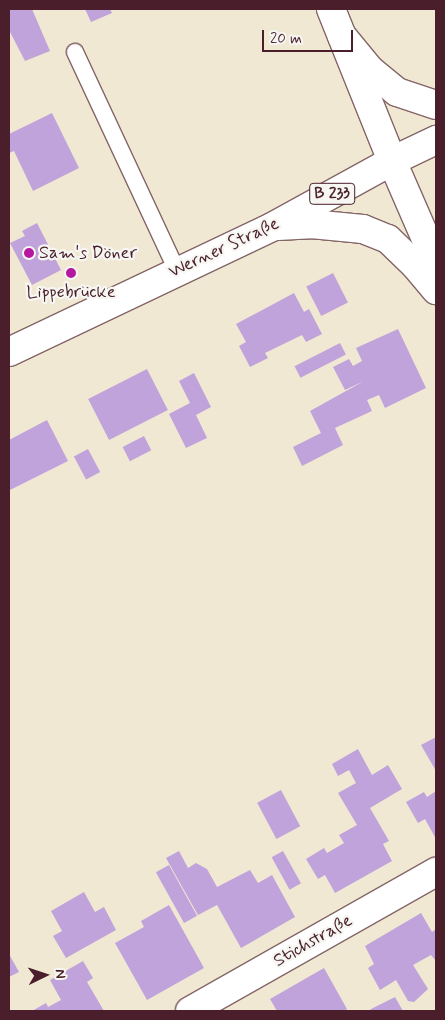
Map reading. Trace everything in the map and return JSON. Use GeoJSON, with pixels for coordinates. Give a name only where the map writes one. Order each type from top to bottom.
{"type":"FeatureCollection","features":[{"type":"Feature","properties":{"kind":"main road"},"geometry":{"type":"LineString","coordinates":[[331,9],[392,161],[436,262]]}},
{"type":"Feature","properties":{"kind":"main road"},"geometry":{"type":"LineString","coordinates":[[342,36],[370,70],[397,92],[436,105]]}},
{"type":"Feature","properties":{"kind":"main road","name":"Werner Straße"},"geometry":{"type":"LineString","coordinates":[[9,352],[272,226],[392,161],[436,140]]}},
{"type":"Feature","properties":{"kind":"main road"},"geometry":{"type":"LineString","coordinates":[[272,226],[311,224],[363,229],[388,239],[415,265],[436,290]]}},
{"type":"Feature","properties":{"kind":"main road","name":"Stichstraße"},"geometry":{"type":"LineString","coordinates":[[190,1011],[436,872]]}},
{"type":"Feature","properties":{"kind":"lane"},"geometry":{"type":"LineString","coordinates":[[75,52],[177,271]]}},
{"type":"Feature","properties":{"kind":"building"},"geometry":{"type":"Polygon","coordinates":[[[9,9],[32,9],[50,51],[25,61],[9,30],[9,9]]]}},
{"type":"Feature","properties":{"kind":"building"},"geometry":{"type":"Polygon","coordinates":[[[85,9],[110,9],[112,13],[91,22],[85,9]]]}},
{"type":"Feature","properties":{"kind":"building"},"geometry":{"type":"Polygon","coordinates":[[[52,113],[79,168],[33,191],[14,151],[9,153],[9,134],[52,113]]]}},
{"type":"Feature","properties":{"kind":"building"},"geometry":{"type":"Polygon","coordinates":[[[37,223],[61,270],[32,285],[10,243],[25,236],[22,231],[37,223]]]}},
{"type":"Feature","properties":{"kind":"building"},"geometry":{"type":"Polygon","coordinates":[[[333,273],[348,302],[321,316],[306,287],[333,273]]]}},
{"type":"Feature","properties":{"kind":"building"},"geometry":{"type":"Polygon","coordinates":[[[294,293],[304,312],[309,309],[322,334],[306,342],[302,335],[265,353],[268,358],[250,367],[239,346],[246,342],[236,324],[294,293]]]}},
{"type":"Feature","properties":{"kind":"building"},"geometry":{"type":"Polygon","coordinates":[[[398,329],[426,388],[385,408],[379,395],[367,400],[372,411],[335,428],[343,445],[302,466],[293,447],[321,433],[310,411],[364,381],[345,390],[333,367],[349,359],[353,366],[362,361],[356,348],[398,329]]]}},
{"type":"Feature","properties":{"kind":"building"},"geometry":{"type":"Polygon","coordinates":[[[340,343],[346,355],[300,378],[295,366],[340,343]]]}},
{"type":"Feature","properties":{"kind":"building"},"geometry":{"type":"Polygon","coordinates":[[[147,369],[168,410],[109,440],[88,399],[147,369]]]}},
{"type":"Feature","properties":{"kind":"building"},"geometry":{"type":"Polygon","coordinates":[[[194,373],[211,407],[196,415],[207,438],[186,448],[169,414],[190,403],[179,381],[194,373]]]}},
{"type":"Feature","properties":{"kind":"building"},"geometry":{"type":"Polygon","coordinates":[[[47,420],[68,461],[10,490],[9,440],[47,420]]]}},
{"type":"Feature","properties":{"kind":"building"},"geometry":{"type":"Polygon","coordinates":[[[144,436],[151,450],[130,461],[123,447],[144,436]]]}},
{"type":"Feature","properties":{"kind":"building"},"geometry":{"type":"Polygon","coordinates":[[[88,449],[100,472],[86,479],[74,457],[88,449]]]}},
{"type":"Feature","properties":{"kind":"building"},"geometry":{"type":"Polygon","coordinates":[[[436,737],[436,771],[421,745],[436,737]]]}},
{"type":"Feature","properties":{"kind":"building"},"geometry":{"type":"Polygon","coordinates":[[[358,749],[372,775],[388,765],[402,789],[370,808],[389,841],[383,844],[392,861],[335,893],[325,875],[318,879],[306,859],[324,848],[327,853],[344,843],[339,835],[357,825],[338,793],[356,783],[349,770],[338,776],[332,764],[358,749]]]}},
{"type":"Feature","properties":{"kind":"building"},"geometry":{"type":"Polygon","coordinates":[[[281,790],[300,826],[276,839],[257,803],[281,790]]]}},
{"type":"Feature","properties":{"kind":"building"},"geometry":{"type":"Polygon","coordinates":[[[436,791],[436,839],[425,819],[418,823],[406,802],[424,792],[427,797],[436,791]]]}},
{"type":"Feature","properties":{"kind":"building"},"geometry":{"type":"Polygon","coordinates":[[[179,851],[188,868],[196,863],[207,869],[217,887],[250,870],[258,883],[272,875],[295,917],[241,948],[217,905],[198,915],[166,858],[179,851]]]}},
{"type":"Feature","properties":{"kind":"building"},"geometry":{"type":"Polygon","coordinates":[[[283,851],[301,883],[290,890],[272,857],[283,851]]]}},
{"type":"Feature","properties":{"kind":"building"},"geometry":{"type":"Polygon","coordinates":[[[169,865],[197,916],[184,923],[156,872],[169,865]]]}},
{"type":"Feature","properties":{"kind":"building"},"geometry":{"type":"Polygon","coordinates":[[[84,892],[95,912],[104,907],[116,930],[66,958],[53,936],[62,931],[51,911],[84,892]]]}},
{"type":"Feature","properties":{"kind":"building"},"geometry":{"type":"Polygon","coordinates":[[[169,905],[204,968],[147,1000],[115,943],[144,927],[141,921],[169,905]]]}},
{"type":"Feature","properties":{"kind":"building"},"geometry":{"type":"Polygon","coordinates":[[[421,913],[432,932],[436,929],[436,961],[431,955],[413,965],[428,989],[414,1002],[408,1001],[396,980],[380,990],[368,968],[374,964],[365,946],[421,913]]]}},
{"type":"Feature","properties":{"kind":"building"},"geometry":{"type":"Polygon","coordinates":[[[9,954],[19,972],[9,977],[9,954]]]}},
{"type":"Feature","properties":{"kind":"building"},"geometry":{"type":"Polygon","coordinates":[[[83,961],[93,978],[87,982],[104,1011],[32,1011],[46,1003],[48,1007],[61,1000],[50,980],[83,961]]]}},
{"type":"Feature","properties":{"kind":"building"},"geometry":{"type":"Polygon","coordinates":[[[324,968],[347,1009],[344,1011],[277,1011],[270,999],[324,968]]]}},
{"type":"Feature","properties":{"kind":"building"},"geometry":{"type":"Polygon","coordinates":[[[395,997],[403,1011],[368,1011],[373,1008],[395,997]]]}},
{"type":"Feature","properties":{"kind":"place","name":"Sam's Döner"},"geometry":{"type":"Point","coordinates":[29,253]}},
{"type":"Feature","properties":{"kind":"place","name":"Lippebrücke"},"geometry":{"type":"Point","coordinates":[71,273]}}]}
